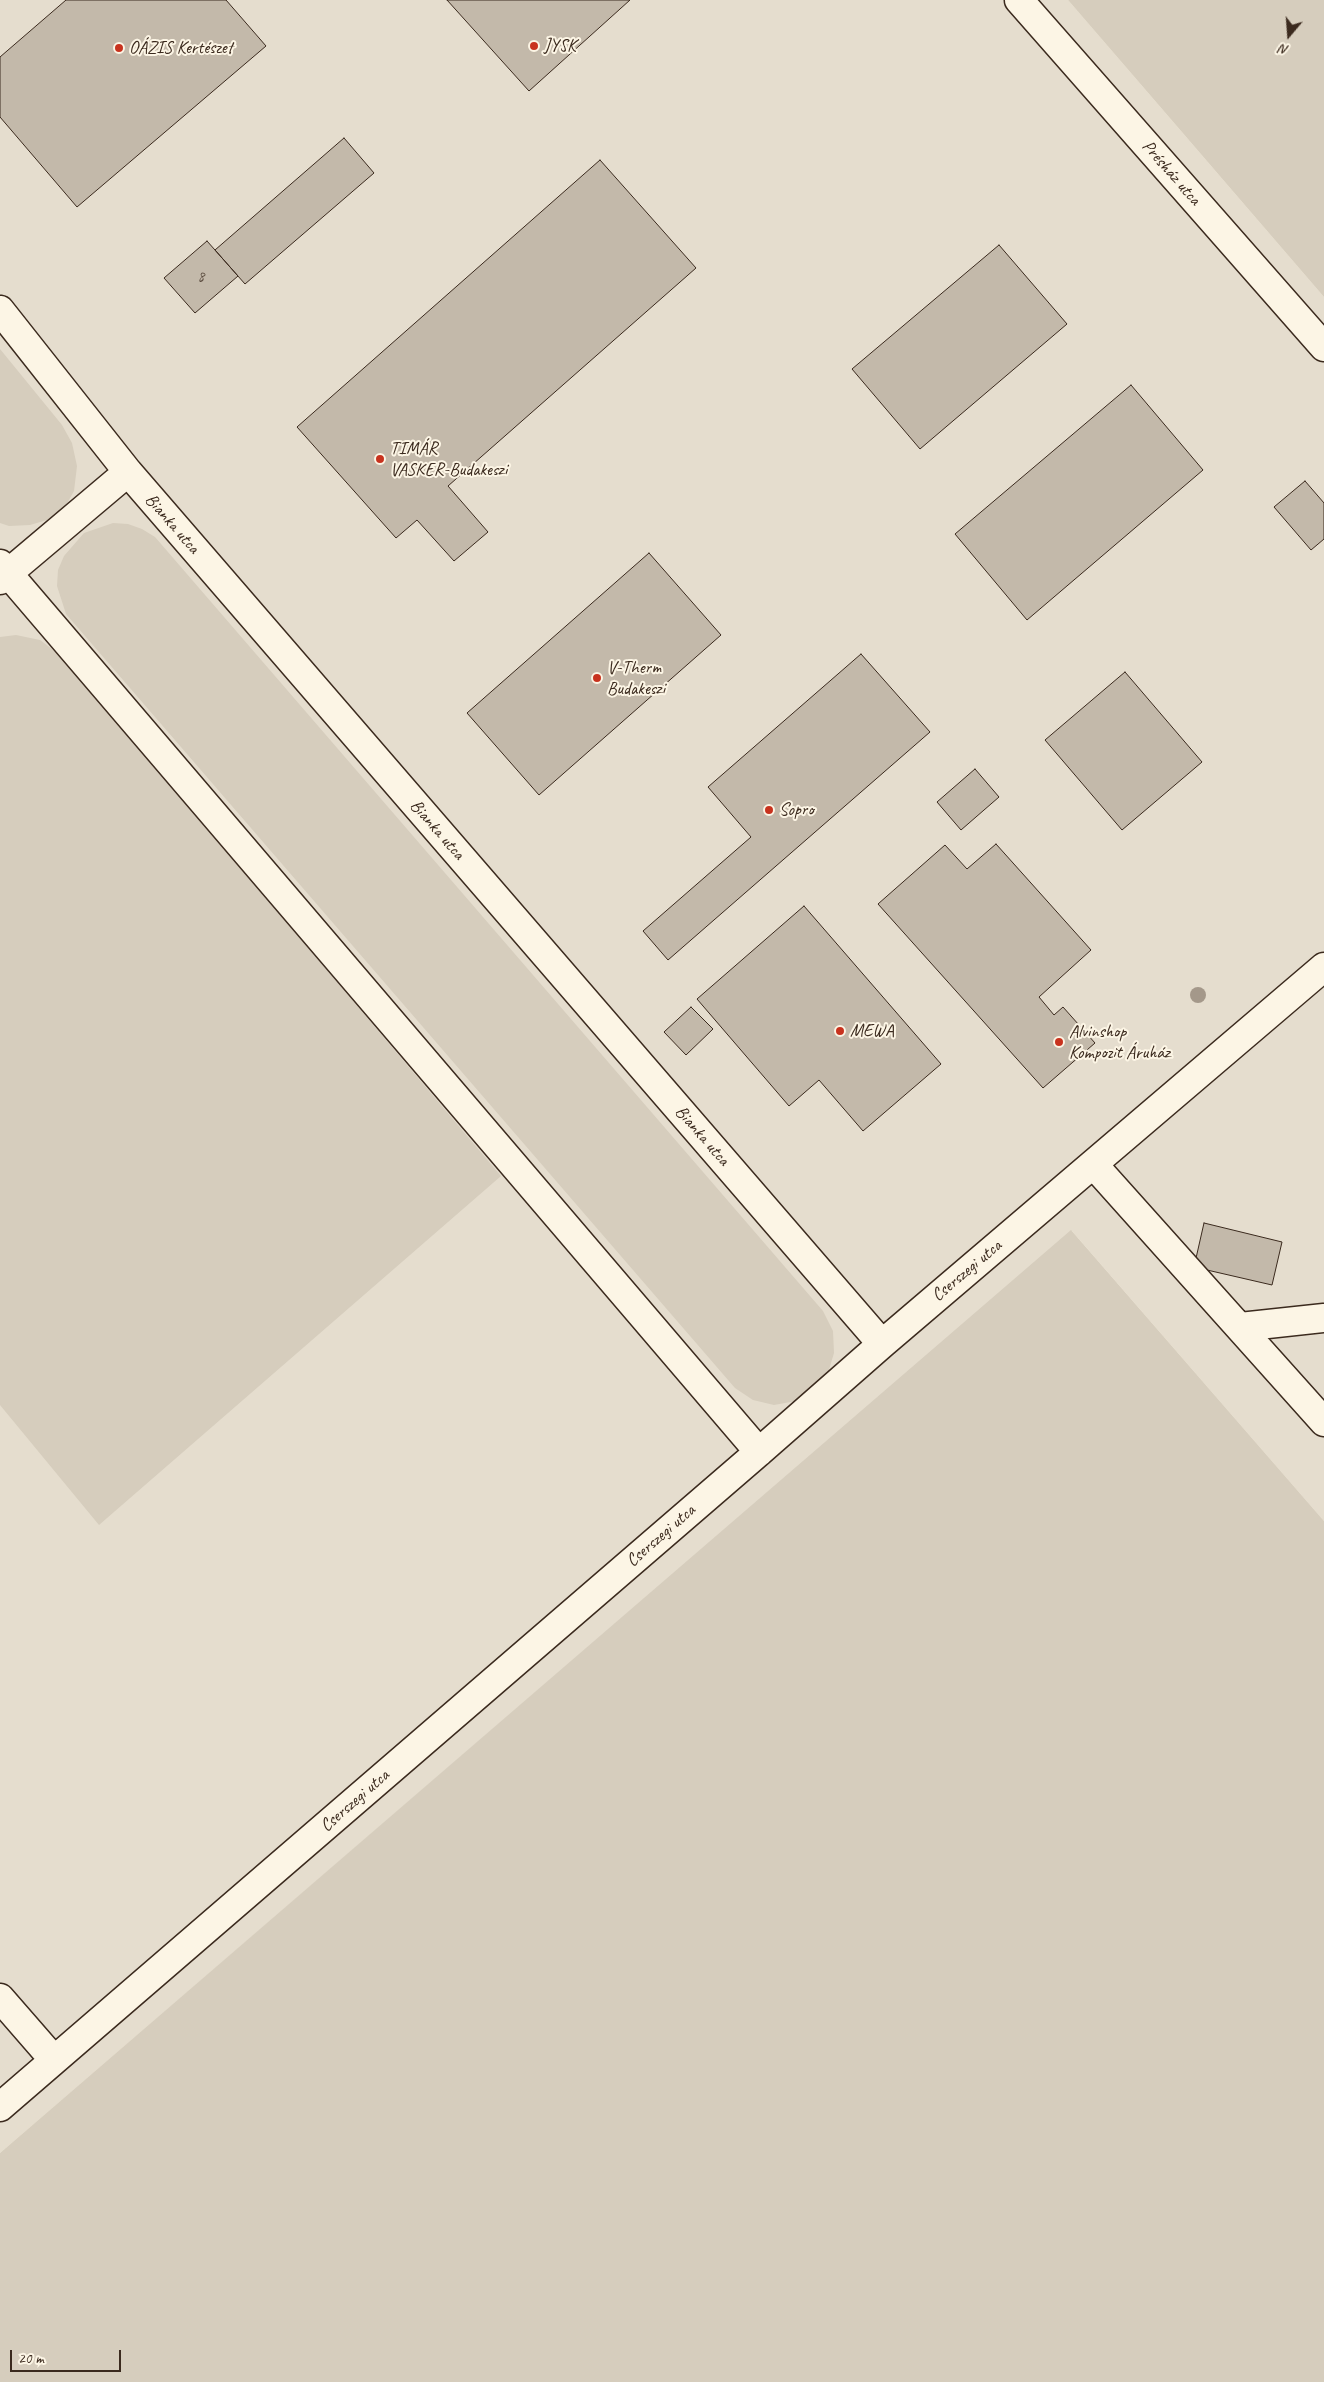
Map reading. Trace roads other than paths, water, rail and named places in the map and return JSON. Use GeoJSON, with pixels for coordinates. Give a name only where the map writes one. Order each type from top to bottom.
{"type":"FeatureCollection","features":[{"type":"Feature","properties":{"kind":"street","name":"Présház utca"},"geometry":{"type":"LineString","coordinates":[[1019,0],[1324,346]]}},
{"type":"Feature","properties":{"kind":"street","name":"Bianka utca"},"geometry":{"type":"LineString","coordinates":[[0,310],[128,472],[882,1344]]}},
{"type":"Feature","properties":{"kind":"street"},"geometry":{"type":"LineString","coordinates":[[128,472],[3,572],[759,1452]]}},
{"type":"Feature","properties":{"kind":"street","name":"Cserszegi utca"},"geometry":{"type":"LineString","coordinates":[[0,2106],[882,1344],[1324,967]]}},
{"type":"Feature","properties":{"kind":"street"},"geometry":{"type":"LineString","coordinates":[[1093,1164],[1324,1422]]}},
{"type":"Feature","properties":{"kind":"street"},"geometry":{"type":"LineString","coordinates":[[1240,1327],[1324,1318]]}},
{"type":"Feature","properties":{"kind":"street"},"geometry":{"type":"LineString","coordinates":[[0,1998],[54,2060]]}},
{"type":"Feature","properties":{"kind":"place","name":"JYSK"},"geometry":{"type":"Point","coordinates":[534,46]}},
{"type":"Feature","properties":{"kind":"place","name":"OÁZIS Kertészet"},"geometry":{"type":"Point","coordinates":[119,48]}},
{"type":"Feature","properties":{"kind":"place","name":"TIMÁR VASKER-Budakeszi"},"geometry":{"type":"Point","coordinates":[380,459]}},
{"type":"Feature","properties":{"kind":"place","name":"V-Therm Budakeszi"},"geometry":{"type":"Point","coordinates":[597,678]}},
{"type":"Feature","properties":{"kind":"place","name":"Sopro"},"geometry":{"type":"Point","coordinates":[769,810]}},
{"type":"Feature","properties":{"kind":"place","name":"MEWA"},"geometry":{"type":"Point","coordinates":[840,1031]}},
{"type":"Feature","properties":{"kind":"place","name":"Alvinshop Kompozit Áruház"},"geometry":{"type":"Point","coordinates":[1059,1042]}}]}
